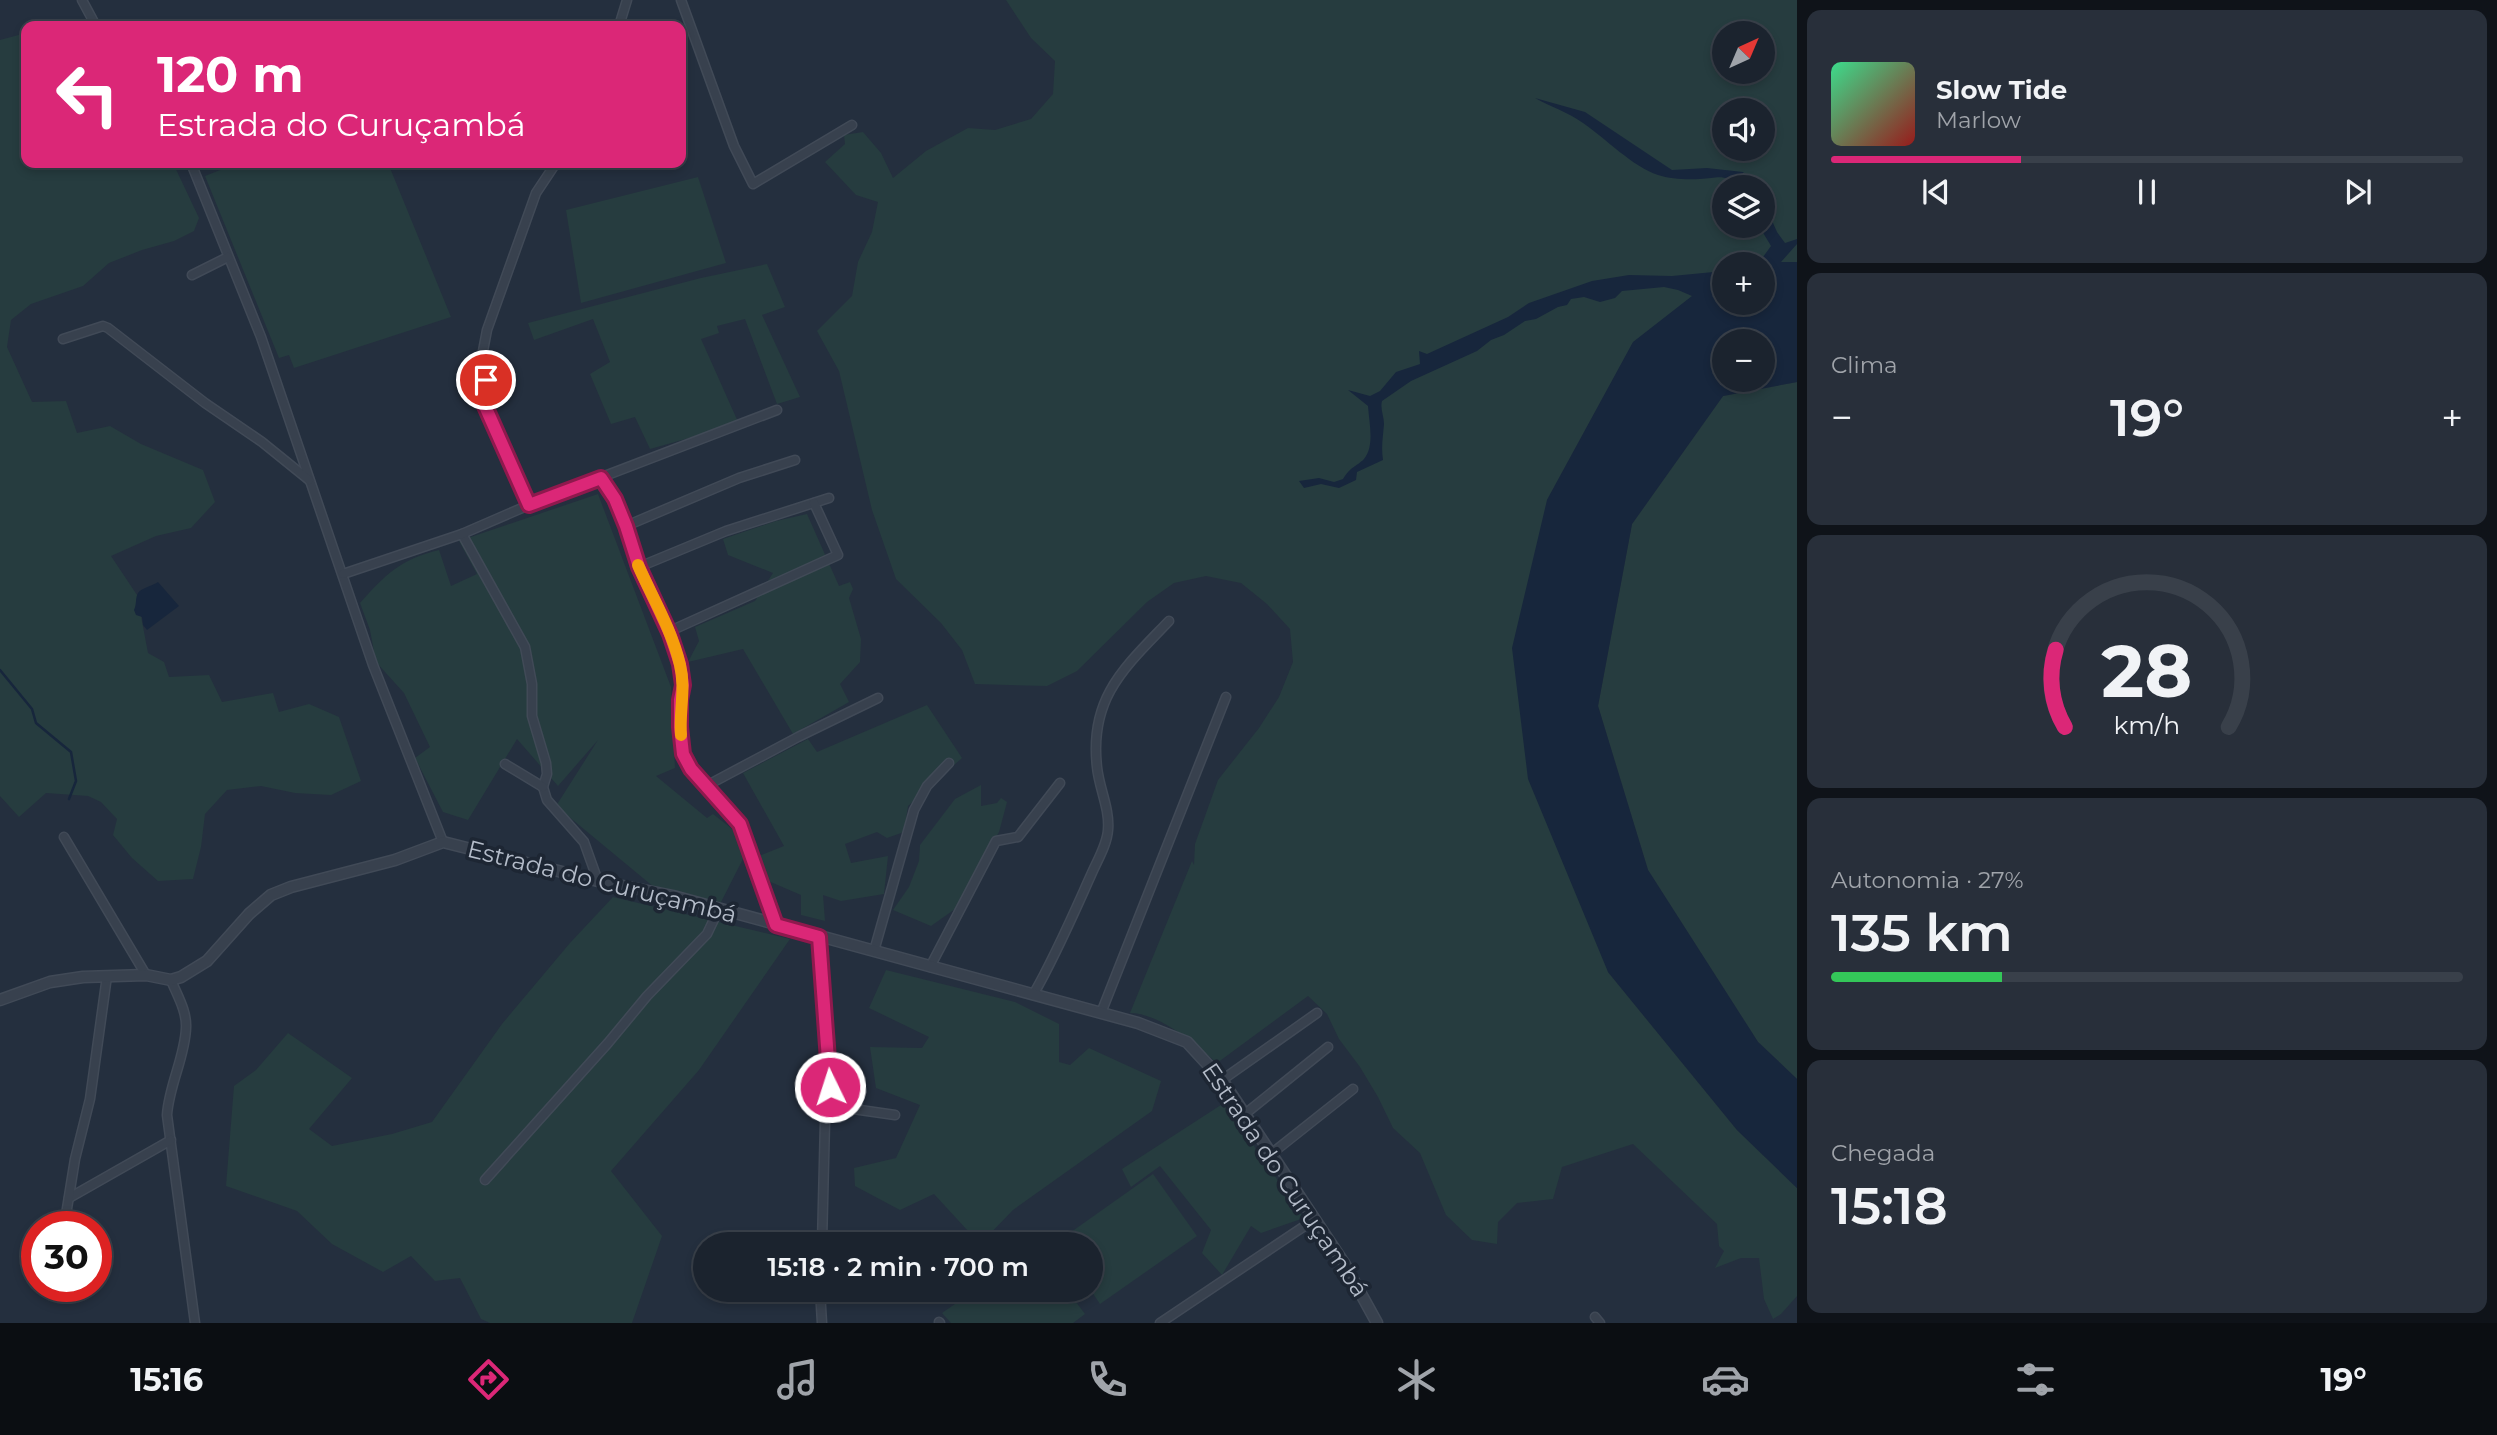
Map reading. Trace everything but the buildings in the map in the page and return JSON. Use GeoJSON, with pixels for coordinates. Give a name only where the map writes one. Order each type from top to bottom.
{"type":"FeatureCollection","features":[{"type":"Feature","properties":{"kind":"street"},"geometry":{"type":"LineString","coordinates":[[82,0],[93,21]]}},
{"type":"Feature","properties":{"kind":"street"},"geometry":{"type":"LineString","coordinates":[[621,21],[627,0]]}},
{"type":"Feature","properties":{"kind":"street"},"geometry":{"type":"LineString","coordinates":[[681,0],[734,146],[753,184],[852,125]]}},
{"type":"Feature","properties":{"kind":"street"},"geometry":{"type":"LineString","coordinates":[[193,168],[261,337],[373,664],[443,842]]}},
{"type":"Feature","properties":{"kind":"street"},"geometry":{"type":"LineString","coordinates":[[529,505],[485,406],[483,351],[487,330],[536,193],[553,168]]}},
{"type":"Feature","properties":{"kind":"street"},"geometry":{"type":"LineString","coordinates":[[192,275],[228,257]]}},
{"type":"Feature","properties":{"kind":"street"},"geometry":{"type":"LineString","coordinates":[[63,339],[103,326],[108,328],[309,480]]}},
{"type":"Feature","properties":{"kind":"street"},"geometry":{"type":"LineString","coordinates":[[342,574],[462,534],[529,505],[777,410]]}},
{"type":"Feature","properties":{"kind":"street"},"geometry":{"type":"LineString","coordinates":[[626,526],[739,478],[795,460]]}},
{"type":"Feature","properties":{"kind":"street"},"geometry":{"type":"LineString","coordinates":[[601,478],[615,499],[639,567],[680,664],[683,685],[680,713],[683,754],[691,769],[740,824],[776,925]]}},
{"type":"Feature","properties":{"kind":"street"},"geometry":{"type":"LineString","coordinates":[[639,567],[726,531],[828,498]]}},
{"type":"Feature","properties":{"kind":"street"},"geometry":{"type":"LineString","coordinates":[[668,632],[838,555],[814,503]]}},
{"type":"Feature","properties":{"kind":"street"},"geometry":{"type":"LineString","coordinates":[[462,534],[525,647],[532,684],[532,716],[546,763],[547,774],[543,787],[547,800],[584,842],[598,881]]}},
{"type":"Feature","properties":{"kind":"street"},"geometry":{"type":"LineString","coordinates":[[1033,995],[1069,924],[1108,831],[1106,807],[1096,766],[1099,722],[1104,701],[1121,671],[1169,621]]}},
{"type":"Feature","properties":{"kind":"street"},"geometry":{"type":"LineString","coordinates":[[1101,1013],[1226,697]]}},
{"type":"Feature","properties":{"kind":"street"},"geometry":{"type":"LineString","coordinates":[[706,786],[878,698]]}},
{"type":"Feature","properties":{"kind":"street"},"geometry":{"type":"LineString","coordinates":[[874,951],[914,810],[927,786],[949,763]]}},
{"type":"Feature","properties":{"kind":"street"},"geometry":{"type":"LineString","coordinates":[[505,764],[543,787]]}},
{"type":"Feature","properties":{"kind":"street"},"geometry":{"type":"LineString","coordinates":[[930,967],[996,841],[1018,837],[1060,783]]}},
{"type":"Feature","properties":{"kind":"street"},"geometry":{"type":"LineString","coordinates":[[64,837],[146,975]]}},
{"type":"Feature","properties":{"kind":"street","name":"Estrada do Curuçambá"},"geometry":{"type":"LineString","coordinates":[[171,980],[190,973],[207,961],[249,914],[271,895],[291,887],[395,860],[443,842],[673,897],[1101,1013],[1168,1033],[1186,1042],[1222,1080],[1344,1263],[1377,1323]]}},
{"type":"Feature","properties":{"kind":"street"},"geometry":{"type":"LineString","coordinates":[[485,1180],[647,996],[707,933],[718,911]]}},
{"type":"Feature","properties":{"kind":"street"},"geometry":{"type":"LineString","coordinates":[[819,937],[832,1106],[825,1121],[822,1232]]}},
{"type":"Feature","properties":{"kind":"street"},"geometry":{"type":"LineString","coordinates":[[0,1000],[50,982],[146,975],[171,980],[184,1011],[186,1026],[168,1100],[167,1115],[195,1323]]}},
{"type":"Feature","properties":{"kind":"street"},"geometry":{"type":"LineString","coordinates":[[67,1211],[75,1159],[90,1099],[107,976]]}},
{"type":"Feature","properties":{"kind":"street"},"geometry":{"type":"LineString","coordinates":[[1222,1080],[1317,1013]]}},
{"type":"Feature","properties":{"kind":"street"},"geometry":{"type":"LineString","coordinates":[[1245,1114],[1328,1047]]}},
{"type":"Feature","properties":{"kind":"street"},"geometry":{"type":"LineString","coordinates":[[1271,1154],[1353,1089]]}},
{"type":"Feature","properties":{"kind":"street"},"geometry":{"type":"LineString","coordinates":[[832,1106],[895,1115]]}},
{"type":"Feature","properties":{"kind":"street"},"geometry":{"type":"LineString","coordinates":[[69,1198],[171,1140]]}},
{"type":"Feature","properties":{"kind":"street"},"geometry":{"type":"LineString","coordinates":[[1160,1323],[1315,1219]]}},
{"type":"Feature","properties":{"kind":"street"},"geometry":{"type":"LineString","coordinates":[[821,1302],[822,1323]]}},
{"type":"Feature","properties":{"kind":"green space"},"geometry":{"type":"Polygon","coordinates":[[[1006,0],[1797,0],[1797,262],[1775,263],[1775,252],[1712,252],[1712,281],[1633,343],[1547,500],[1608,972],[1737,1130],[1797,1188],[1797,1296],[1773,1319],[1764,1299],[1759,1258],[1741,1258],[1715,1268],[1724,1251],[1719,1246],[1717,1224],[1633,1144],[1562,1167],[1553,1199],[1517,1203],[1498,1222],[1497,1244],[1472,1240],[1446,1215],[1420,1153],[1393,1128],[1378,1097],[1339,1039],[1327,1014],[1308,996],[1217,1063],[1165,1024],[1141,1014],[1130,1013],[1192,861],[1194,865],[1195,844],[1218,780],[1259,728],[1279,697],[1293,662],[1290,629],[1267,604],[1241,583],[1206,576],[1174,583],[1147,602],[1077,671],[1047,686],[975,684],[962,650],[941,623],[896,579],[872,510],[839,371],[817,331],[852,296],[858,262],[872,232],[878,202],[856,195],[825,162],[845,144],[844,135],[863,132],[881,153],[893,178],[926,151],[968,128],[995,130],[1031,119],[1053,94],[1055,61],[1031,38],[1006,0]]]}},
{"type":"Feature","properties":{"kind":"green space"},"geometry":{"type":"Polygon","coordinates":[[[21,34],[21,168],[175,168],[199,218],[194,231],[174,241],[109,263],[83,286],[31,304],[11,320],[7,347],[32,402],[66,401],[77,433],[110,426],[141,444],[203,470],[215,502],[191,528],[156,536],[111,556],[137,595],[148,653],[164,662],[169,677],[209,675],[222,702],[273,693],[279,712],[309,704],[339,717],[361,781],[331,795],[295,793],[261,786],[227,790],[205,814],[193,879],[158,881],[132,858],[113,835],[117,819],[101,802],[88,796],[46,793],[19,817],[0,796],[0,40],[21,34]]]}},
{"type":"Feature","properties":{"kind":"green space"},"geometry":{"type":"Polygon","coordinates":[[[225,168],[390,168],[451,317],[294,368],[289,355],[279,358],[205,176],[225,168]]]}},
{"type":"Feature","properties":{"kind":"green space"},"geometry":{"type":"Polygon","coordinates":[[[698,177],[726,263],[581,303],[566,210],[698,177]]]}},
{"type":"Feature","properties":{"kind":"green space"},"geometry":{"type":"Polygon","coordinates":[[[767,264],[785,307],[762,315],[800,397],[777,404],[745,319],[717,326],[719,333],[701,339],[739,424],[650,449],[635,417],[611,424],[590,374],[610,362],[593,319],[534,340],[528,323],[701,278],[767,264]]]}},
{"type":"Feature","properties":{"kind":"green space"},"geometry":{"type":"Polygon","coordinates":[[[1797,382],[1797,1079],[1758,1042],[1648,870],[1598,706],[1632,524],[1723,396],[1744,392],[1775,392],[1775,386],[1797,382]]]}},
{"type":"Feature","properties":{"kind":"green space"},"geometry":{"type":"Polygon","coordinates":[[[598,494],[671,687],[675,768],[656,776],[707,818],[713,814],[740,835],[746,853],[718,908],[655,888],[556,806],[598,740],[558,786],[517,739],[468,820],[443,812],[415,758],[430,747],[404,693],[376,662],[370,630],[360,603],[395,569],[414,558],[439,550],[451,586],[477,574],[459,541],[598,494]]]}},
{"type":"Feature","properties":{"kind":"green space"},"geometry":{"type":"Polygon","coordinates":[[[807,514],[839,586],[850,582],[853,589],[849,598],[861,639],[860,662],[840,684],[849,702],[793,734],[743,649],[688,662],[699,641],[695,627],[755,601],[773,573],[728,555],[723,539],[776,521],[807,514]]]}},
{"type":"Feature","properties":{"kind":"green space"},"geometry":{"type":"Polygon","coordinates":[[[927,705],[962,758],[908,806],[904,832],[887,838],[877,832],[845,844],[851,863],[888,856],[884,894],[841,901],[823,895],[825,921],[801,915],[801,895],[766,880],[759,856],[784,846],[743,773],[808,739],[817,752],[927,705]]]}},
{"type":"Feature","properties":{"kind":"green space"},"geometry":{"type":"Polygon","coordinates":[[[981,785],[981,806],[997,803],[1001,798],[1007,802],[999,832],[955,909],[931,926],[893,910],[909,887],[919,861],[920,845],[955,799],[981,785]]]}},
{"type":"Feature","properties":{"kind":"green space"},"geometry":{"type":"Polygon","coordinates":[[[613,897],[790,939],[699,1070],[611,1171],[662,1236],[632,1323],[490,1323],[481,1319],[460,1278],[435,1281],[411,1256],[383,1272],[332,1244],[297,1211],[226,1186],[234,1086],[256,1070],[288,1033],[352,1078],[309,1129],[332,1146],[392,1134],[432,1122],[502,1024],[570,943],[613,897]]]}},
{"type":"Feature","properties":{"kind":"green space"},"geometry":{"type":"Polygon","coordinates":[[[886,970],[1015,1002],[1059,1024],[1059,1062],[1070,1065],[1089,1048],[1161,1081],[1152,1111],[1013,1210],[992,1232],[969,1232],[934,1194],[900,1210],[855,1186],[854,1168],[896,1158],[920,1105],[876,1088],[870,1047],[922,1048],[929,1037],[869,1008],[886,970]]]}},
{"type":"Feature","properties":{"kind":"green space"},"geometry":{"type":"Polygon","coordinates":[[[1224,1103],[1304,1218],[1261,1233],[1251,1226],[1222,1275],[1202,1253],[1211,1230],[1160,1166],[1131,1187],[1122,1169],[1224,1103]]]}},
{"type":"Feature","properties":{"kind":"green space"},"geometry":{"type":"Polygon","coordinates":[[[1153,1174],[1197,1236],[1103,1302],[1103,1232],[1071,1232],[1153,1174]]]}},
{"type":"Feature","properties":{"kind":"green space"},"geometry":{"type":"Polygon","coordinates":[[[958,1302],[1076,1302],[1085,1314],[1073,1323],[951,1323],[942,1313],[958,1302]]]}},
{"type":"Feature","properties":{"kind":"water"},"geometry":{"type":"Polygon","coordinates":[[[1535,98],[1585,112],[1672,170],[1707,168],[1743,172],[1746,175],[1712,175],[1712,178],[1684,179],[1658,175],[1629,159],[1577,119],[1535,98]]]}},
{"type":"Feature","properties":{"kind":"water"},"geometry":{"type":"Polygon","coordinates":[[[1775,227],[1785,243],[1797,239],[1797,244],[1781,262],[1797,262],[1797,382],[1775,386],[1775,329],[1712,329],[1712,392],[1744,392],[1723,396],[1632,524],[1598,706],[1648,870],[1758,1042],[1797,1079],[1797,1188],[1737,1130],[1608,972],[1528,779],[1512,648],[1547,500],[1633,342],[1692,296],[1664,287],[1622,291],[1615,298],[1600,302],[1584,297],[1571,299],[1567,305],[1525,321],[1477,351],[1411,381],[1382,401],[1383,460],[1357,472],[1356,480],[1339,488],[1321,484],[1304,488],[1299,481],[1319,478],[1334,482],[1343,479],[1367,454],[1370,434],[1368,406],[1348,390],[1370,396],[1380,391],[1396,372],[1420,364],[1419,351],[1427,354],[1508,317],[1529,303],[1592,281],[1629,275],[1672,276],[1712,272],[1712,315],[1775,315],[1775,252],[1767,252],[1771,246],[1766,238],[1775,238],[1775,227]]]}},
{"type":"Feature","properties":{"kind":"water"},"geometry":{"type":"Polygon","coordinates":[[[158,582],[179,606],[147,630],[142,617],[136,615],[134,610],[138,593],[158,582]]]}},
{"type":"Feature","properties":{"kind":"waterway"},"geometry":{"type":"LineString","coordinates":[[0,670],[32,709],[36,723],[71,752],[76,781],[69,799]]}},
{"type":"Feature","properties":{"kind":"slow traffic"},"geometry":{"type":"LineString","coordinates":[[638,565],[670,634],[680,664],[683,685],[680,700],[681,735]]}},
{"type":"Feature","properties":{"kind":"route"},"geometry":{"type":"LineString","coordinates":[[486,380],[485,406],[529,505],[601,478],[615,499],[635,557],[670,634],[680,664],[683,685],[680,727],[683,754],[691,769],[740,824],[776,925],[819,937],[830,1087]]}}]}
